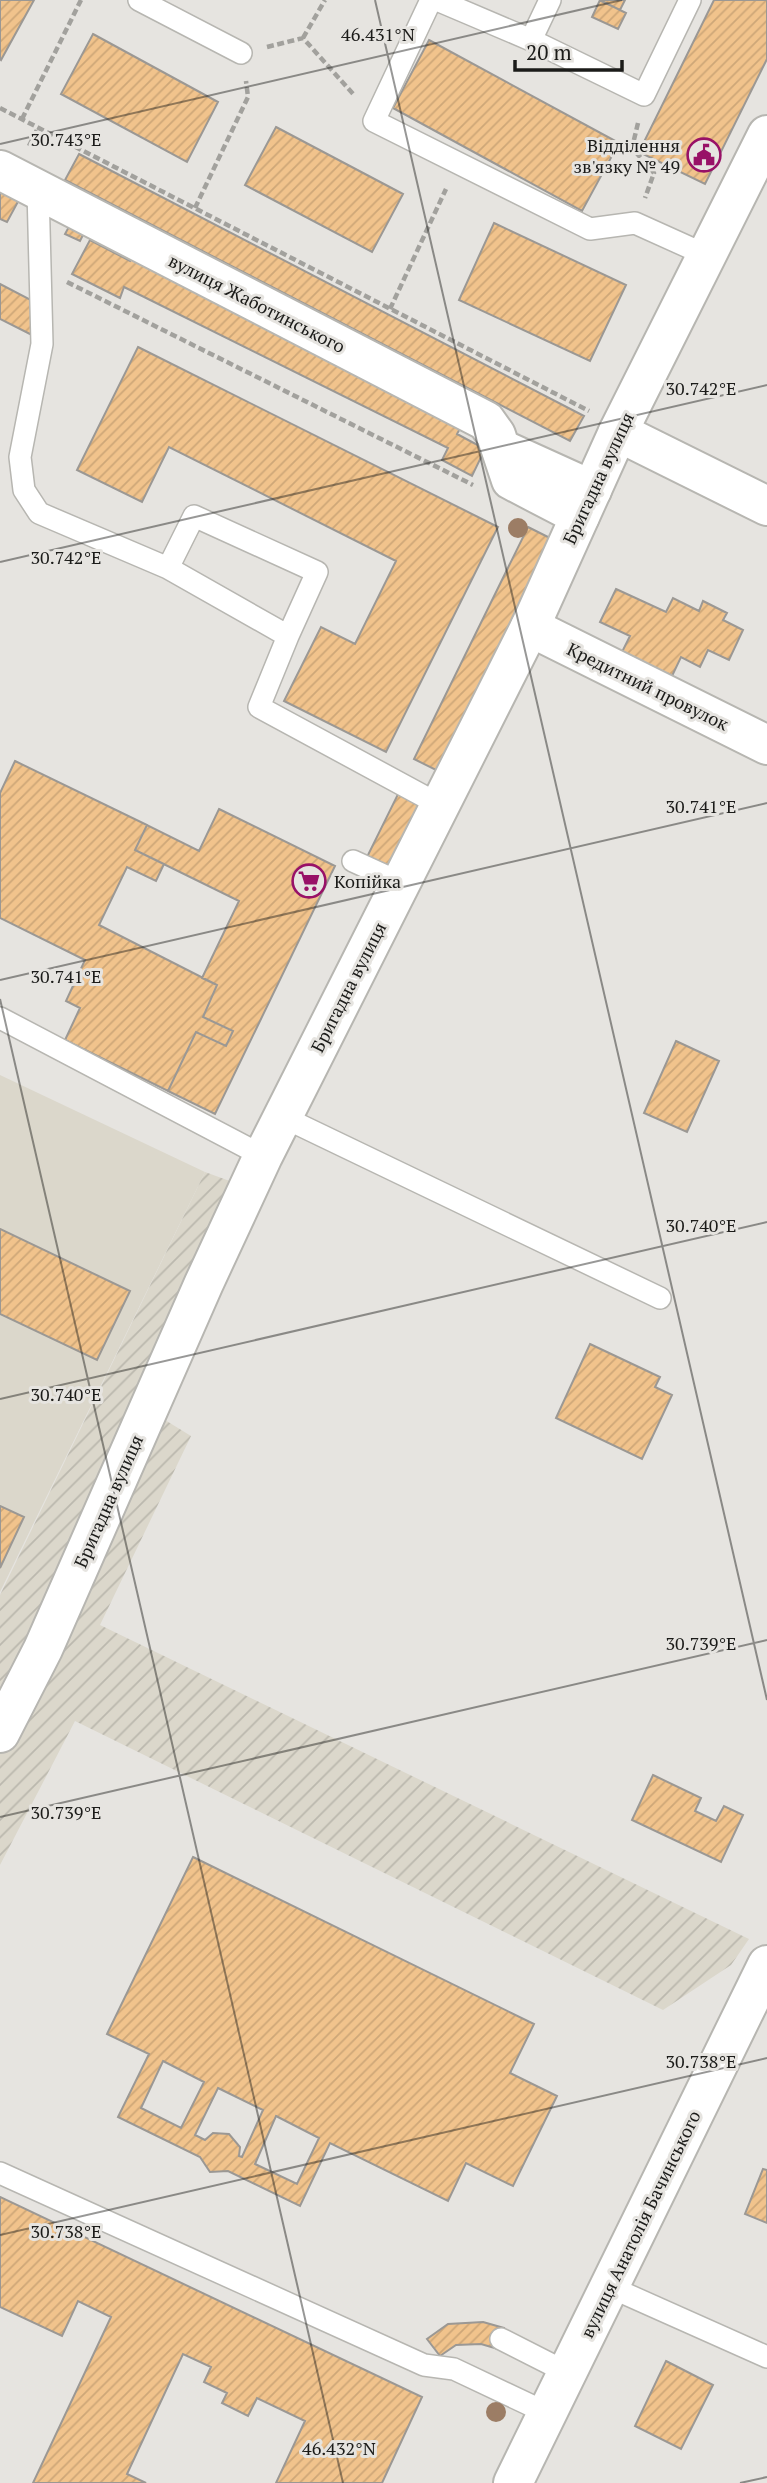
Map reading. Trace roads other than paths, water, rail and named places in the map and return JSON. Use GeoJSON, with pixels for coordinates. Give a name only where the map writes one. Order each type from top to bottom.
{"type":"FeatureCollection","features":[{"type":"Feature","properties":{"kind":"street","name":"Бригадна вулиця"},"geometry":{"type":"LineString","coordinates":[[0,1733],[43,1649],[204,1283],[263,1156],[530,627],[620,430],[767,135]]}},
{"type":"Feature","properties":{"kind":"street","name":"вулиця Жаботинського"},"geometry":{"type":"LineString","coordinates":[[14,160],[38,190],[486,421],[501,448],[511,480],[586,503]]}},
{"type":"Feature","properties":{"kind":"street"},"geometry":{"type":"LineString","coordinates":[[620,430],[767,506]]}},
{"type":"Feature","properties":{"kind":"street","name":"Кредитний провулок"},"geometry":{"type":"LineString","coordinates":[[530,627],[767,745]]}},
{"type":"Feature","properties":{"kind":"street","name":"вулиця Анатолія Бачинського"},"geometry":{"type":"LineString","coordinates":[[513,2483],[767,1965]]}},
{"type":"Feature","properties":{"kind":"lane"},"geometry":{"type":"LineString","coordinates":[[139,0],[242,53]]}},
{"type":"Feature","properties":{"kind":"lane"},"geometry":{"type":"LineString","coordinates":[[431,0],[374,121],[590,229],[635,223],[706,255]]}},
{"type":"Feature","properties":{"kind":"lane"},"geometry":{"type":"LineString","coordinates":[[437,0],[531,40],[644,94],[690,0]]}},
{"type":"Feature","properties":{"kind":"lane"},"geometry":{"type":"LineString","coordinates":[[531,40],[550,0]]}},
{"type":"Feature","properties":{"kind":"lane"},"geometry":{"type":"LineString","coordinates":[[38,190],[42,344],[20,457],[24,491],[39,513],[168,568],[288,636]]}},
{"type":"Feature","properties":{"kind":"lane"},"geometry":{"type":"LineString","coordinates":[[168,568],[194,516],[317,572],[259,707],[440,805]]}},
{"type":"Feature","properties":{"kind":"lane"},"geometry":{"type":"LineString","coordinates":[[353,861],[401,883]]}},
{"type":"Feature","properties":{"kind":"lane"},"geometry":{"type":"LineString","coordinates":[[0,1018],[263,1156]]}},
{"type":"Feature","properties":{"kind":"lane"},"geometry":{"type":"LineString","coordinates":[[283,1117],[660,1298]]}},
{"type":"Feature","properties":{"kind":"lane"},"geometry":{"type":"LineString","coordinates":[[0,2173],[424,2365],[454,2369],[547,2413]]}},
{"type":"Feature","properties":{"kind":"lane"},"geometry":{"type":"LineString","coordinates":[[610,2287],[767,2357]]}},
{"type":"Feature","properties":{"kind":"lane"},"geometry":{"type":"LineString","coordinates":[[500,2339],[568,2372]]}},
{"type":"Feature","properties":{"kind":"place","name":"Відділення зв'язку № 49"},"geometry":{"type":"Point","coordinates":[704,155]}},
{"type":"Feature","properties":{"kind":"place","name":"Копійка"},"geometry":{"type":"Point","coordinates":[309,881]}}]}
